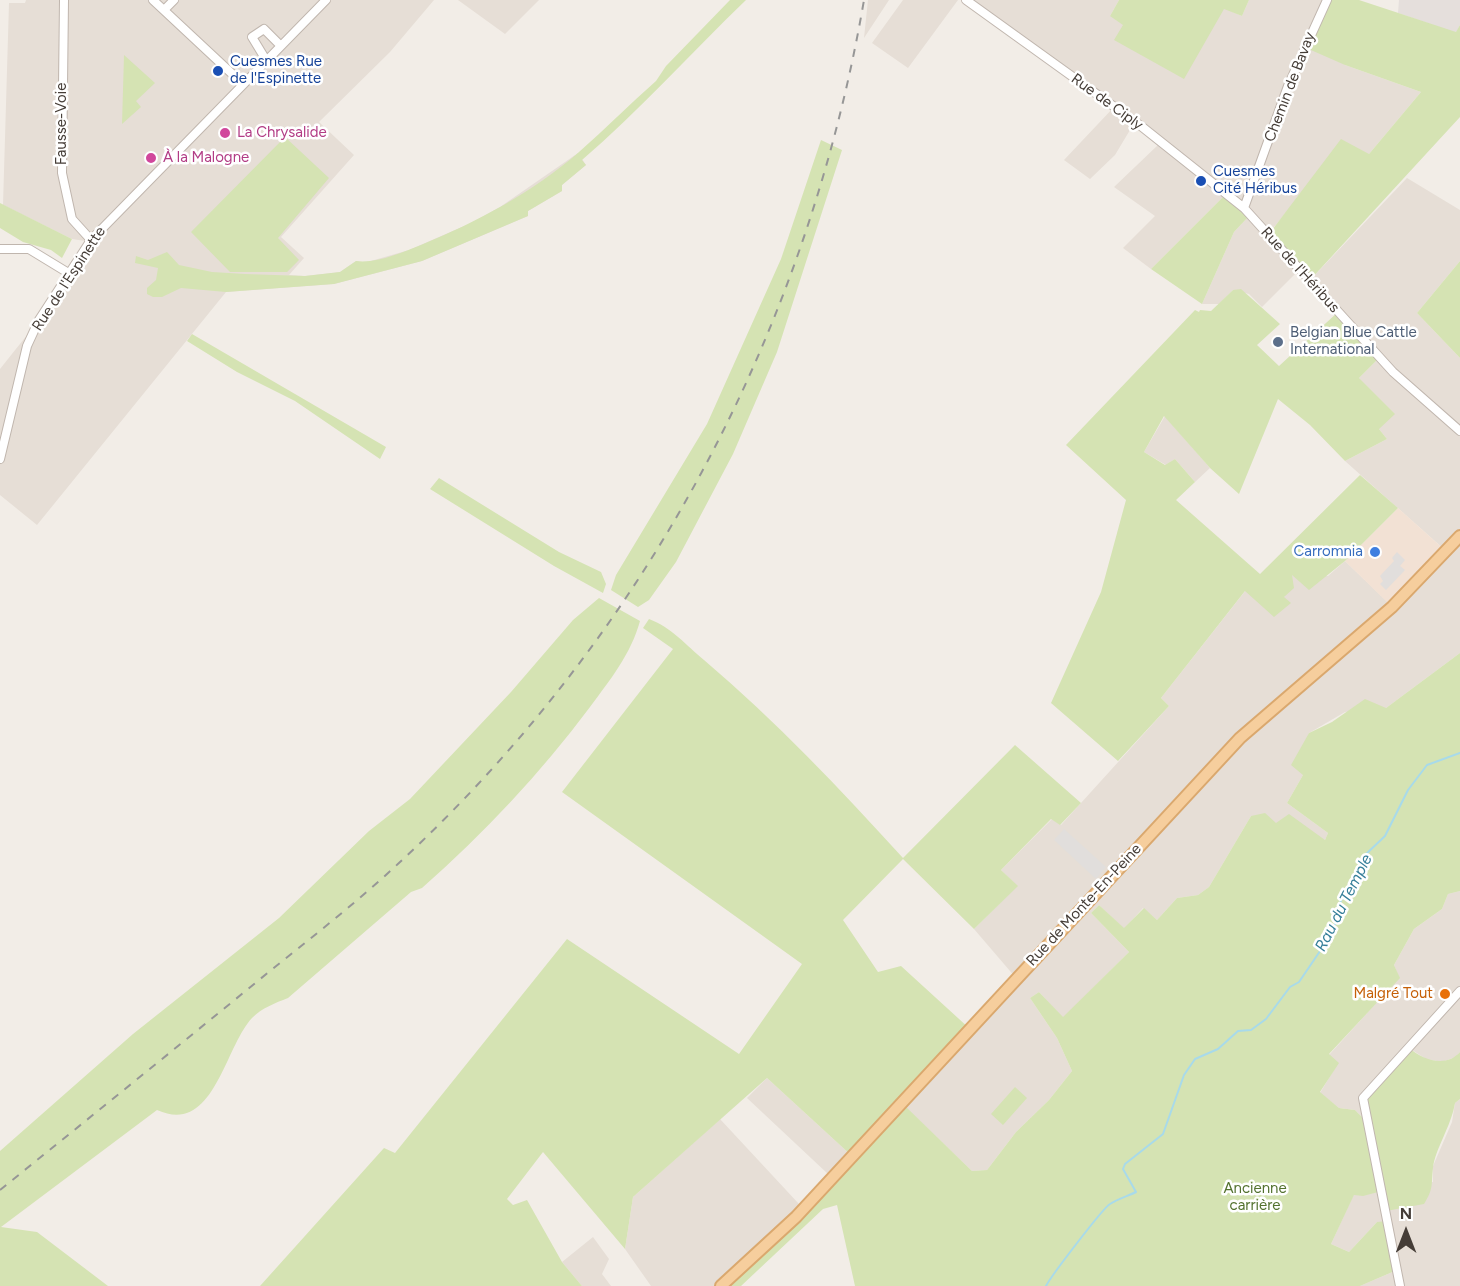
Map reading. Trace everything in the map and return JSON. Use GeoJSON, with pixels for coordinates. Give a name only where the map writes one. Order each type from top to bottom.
{"type":"FeatureCollection","features":[{"type":"Feature","properties":{"kind":"main road","name":"Rue de Monte-En-Peine"},"geometry":{"type":"LineString","coordinates":[[721,1286],[796,1217],[1240,738],[1392,607],[1460,536]]}},
{"type":"Feature","properties":{"kind":"street","name":"Fausse-Voie"},"geometry":{"type":"LineString","coordinates":[[64,0],[62,173],[72,219],[91,240]]}},
{"type":"Feature","properties":{"kind":"street"},"geometry":{"type":"LineString","coordinates":[[153,0],[243,84]]}},
{"type":"Feature","properties":{"kind":"street"},"geometry":{"type":"LineString","coordinates":[[164,10],[174,0]]}},
{"type":"Feature","properties":{"kind":"street","name":"Rue de l'Espinette"},"geometry":{"type":"LineString","coordinates":[[0,459],[27,346],[39,320],[91,240],[326,0]]}},
{"type":"Feature","properties":{"kind":"street","name":"Chemin de Bavay"},"geometry":{"type":"LineString","coordinates":[[1244,208],[1288,86],[1327,0]]}},
{"type":"Feature","properties":{"kind":"street","name":"Rue de Ciply"},"geometry":{"type":"LineString","coordinates":[[967,2],[1141,126],[1244,208]]}},
{"type":"Feature","properties":{"kind":"street"},"geometry":{"type":"LineString","coordinates":[[267,60],[252,37],[264,29],[280,46]]}},
{"type":"Feature","properties":{"kind":"street","name":"Rue de l'Héribus"},"geometry":{"type":"LineString","coordinates":[[1244,208],[1393,372],[1460,431]]}},
{"type":"Feature","properties":{"kind":"street"},"geometry":{"type":"LineString","coordinates":[[0,249],[29,249],[70,274]]}},
{"type":"Feature","properties":{"kind":"street"},"geometry":{"type":"LineString","coordinates":[[1400,1286],[1363,1098],[1460,991]]}},
{"type":"Feature","properties":{"kind":"shaded area"},"geometry":{"type":"Polygon","coordinates":[[[26,0],[434,0],[390,52],[319,122],[354,155],[281,237],[304,258],[289,275],[305,276],[340,272],[356,261],[364,263],[409,250],[471,223],[500,207],[578,153],[586,165],[562,185],[562,191],[528,211],[528,216],[422,261],[334,284],[226,292],[37,525],[0,495],[0,369],[39,320],[92,242],[72,239],[3,205],[9,3],[25,3],[26,0]]]}},
{"type":"Feature","properties":{"kind":"shaded area"},"geometry":{"type":"Polygon","coordinates":[[[458,0],[539,0],[505,34],[458,0]]]}},
{"type":"Feature","properties":{"kind":"shaded area"},"geometry":{"type":"Polygon","coordinates":[[[868,0],[889,0],[864,38],[868,0]]]}},
{"type":"Feature","properties":{"kind":"shaded area"},"geometry":{"type":"Polygon","coordinates":[[[903,0],[958,0],[908,68],[872,43],[903,0]]]}},
{"type":"Feature","properties":{"kind":"shaded area"},"geometry":{"type":"Polygon","coordinates":[[[964,0],[1119,0],[1110,16],[1224,8],[1242,16],[1249,0],[1327,0],[1345,65],[1421,92],[1369,154],[1289,209],[1269,233],[1301,268],[1262,307],[1249,294],[1233,290],[1219,304],[1202,304],[1234,232],[1250,215],[1226,194],[1151,269],[1123,248],[1155,216],[1114,187],[1158,145],[1133,125],[1115,155],[1090,179],[1064,160],[1114,107],[964,0]]]}},
{"type":"Feature","properties":{"kind":"shaded area"},"geometry":{"type":"Polygon","coordinates":[[[1399,0],[1460,0],[1460,25],[1456,33],[1398,13],[1399,0]]]}},
{"type":"Feature","properties":{"kind":"shaded area"},"geometry":{"type":"Polygon","coordinates":[[[1407,178],[1460,210],[1460,261],[1417,313],[1460,358],[1460,653],[1386,708],[1345,712],[1309,733],[1303,775],[1287,803],[1328,833],[1325,840],[1251,816],[1209,887],[1198,895],[1177,898],[1157,920],[1143,908],[1124,929],[1099,905],[1091,913],[1129,952],[1063,1018],[1039,992],[1030,998],[1057,1038],[1072,1071],[1049,1100],[1016,1132],[987,1170],[972,1171],[902,1104],[1016,978],[974,929],[1017,886],[1001,870],[1052,819],[1061,825],[1169,706],[1161,698],[1246,590],[1284,597],[1292,574],[1328,576],[1345,561],[1392,606],[1446,551],[1345,461],[1387,439],[1379,429],[1359,378],[1380,357],[1311,279],[1407,178]]]}},
{"type":"Feature","properties":{"kind":"shaded area"},"geometry":{"type":"Polygon","coordinates":[[[1165,416],[1210,468],[1195,482],[1175,459],[1166,465],[1144,452],[1165,416]]]}},
{"type":"Feature","properties":{"kind":"shaded area"},"geometry":{"type":"Polygon","coordinates":[[[1398,508],[1447,552],[1392,607],[1345,561],[1398,508]]]}},
{"type":"Feature","properties":{"kind":"shaded area"},"geometry":{"type":"Polygon","coordinates":[[[1397,552],[1405,560],[1400,566],[1405,570],[1386,590],[1380,584],[1383,581],[1380,576],[1394,561],[1392,558],[1397,552]]]}},
{"type":"Feature","properties":{"kind":"shaded area"},"geometry":{"type":"Polygon","coordinates":[[[1064,829],[1106,867],[1096,879],[1054,840],[1064,829]]]}},
{"type":"Feature","properties":{"kind":"shaded area"},"geometry":{"type":"Polygon","coordinates":[[[1460,891],[1460,1052],[1456,1057],[1442,1062],[1426,1059],[1409,1048],[1365,1120],[1355,1110],[1339,1108],[1320,1093],[1338,1063],[1329,1055],[1399,978],[1394,965],[1414,929],[1442,909],[1448,894],[1460,891]]]}},
{"type":"Feature","properties":{"kind":"shaded area"},"geometry":{"type":"Polygon","coordinates":[[[767,1078],[853,1157],[721,1286],[651,1286],[625,1249],[633,1197],[720,1119],[799,1204],[828,1174],[747,1098],[767,1078]]]}},
{"type":"Feature","properties":{"kind":"shaded area"},"geometry":{"type":"Polygon","coordinates":[[[1460,1099],[1460,1286],[1360,1286],[1397,1270],[1377,1222],[1349,1252],[1331,1244],[1354,1194],[1433,1182],[1433,1166],[1452,1122],[1455,1103],[1460,1099]]]}},
{"type":"Feature","properties":{"kind":"shaded area"},"geometry":{"type":"Polygon","coordinates":[[[593,1237],[609,1259],[602,1274],[611,1286],[582,1286],[562,1262],[593,1237]]]}},
{"type":"Feature","properties":{"kind":"green space"},"geometry":{"type":"Polygon","coordinates":[[[730,0],[746,0],[582,160],[586,165],[562,185],[562,191],[528,211],[528,216],[422,261],[334,284],[226,292],[181,288],[162,297],[147,294],[147,288],[156,280],[158,268],[135,263],[136,256],[148,260],[167,252],[179,265],[212,272],[305,276],[340,272],[356,261],[372,261],[398,254],[483,216],[524,193],[579,152],[656,81],[666,66],[730,0]]]}},
{"type":"Feature","properties":{"kind":"green space"},"geometry":{"type":"Polygon","coordinates":[[[1119,0],[1249,0],[1242,16],[1224,9],[1184,79],[1114,40],[1123,25],[1110,16],[1119,0]]]}},
{"type":"Feature","properties":{"kind":"green space"},"geometry":{"type":"Polygon","coordinates":[[[1327,0],[1359,0],[1456,32],[1460,25],[1460,117],[1311,279],[1269,234],[1341,139],[1369,154],[1421,92],[1345,65],[1304,47],[1327,0]]]}},
{"type":"Feature","properties":{"kind":"green space"},"geometry":{"type":"Polygon","coordinates":[[[124,55],[155,83],[136,101],[141,107],[122,124],[124,55]]]}},
{"type":"Feature","properties":{"kind":"green space"},"geometry":{"type":"Polygon","coordinates":[[[285,137],[329,178],[278,238],[299,260],[287,272],[230,272],[191,232],[285,137]]]}},
{"type":"Feature","properties":{"kind":"green space"},"geometry":{"type":"Polygon","coordinates":[[[821,140],[842,150],[777,352],[733,454],[676,562],[649,600],[638,607],[611,590],[616,575],[707,424],[781,259],[821,140]]]}},
{"type":"Feature","properties":{"kind":"green space"},"geometry":{"type":"Polygon","coordinates":[[[1226,194],[1250,215],[1234,232],[1202,304],[1151,269],[1226,194]]]}},
{"type":"Feature","properties":{"kind":"green space"},"geometry":{"type":"Polygon","coordinates":[[[0,203],[72,239],[62,258],[51,250],[23,242],[0,228],[0,203]]]}},
{"type":"Feature","properties":{"kind":"green space"},"geometry":{"type":"Polygon","coordinates":[[[1460,261],[1460,358],[1417,313],[1460,261]]]}},
{"type":"Feature","properties":{"kind":"green space"},"geometry":{"type":"Polygon","coordinates":[[[1241,289],[1280,324],[1257,345],[1279,366],[1338,312],[1380,357],[1359,378],[1395,414],[1379,429],[1387,439],[1345,461],[1310,425],[1278,399],[1239,494],[1210,468],[1164,416],[1144,452],[1165,465],[1175,459],[1195,482],[1176,500],[1260,574],[1360,475],[1398,508],[1345,561],[1309,590],[1292,575],[1294,588],[1284,597],[1291,603],[1274,617],[1245,591],[1161,698],[1169,706],[1118,761],[1051,703],[1101,592],[1126,500],[1066,445],[1195,310],[1211,311],[1233,290],[1241,289]]]}},
{"type":"Feature","properties":{"kind":"green space"},"geometry":{"type":"Polygon","coordinates":[[[192,334],[386,447],[380,459],[295,401],[237,372],[187,341],[192,334]]]}},
{"type":"Feature","properties":{"kind":"green space"},"geometry":{"type":"Polygon","coordinates":[[[439,478],[559,552],[601,572],[606,584],[603,593],[554,566],[430,489],[439,478]]]}},
{"type":"Feature","properties":{"kind":"green space"},"geometry":{"type":"Polygon","coordinates":[[[599,598],[640,621],[631,645],[590,707],[510,802],[422,888],[411,892],[288,998],[256,1014],[242,1032],[215,1085],[205,1100],[192,1111],[176,1115],[157,1110],[1,1227],[37,1232],[108,1286],[0,1286],[0,1151],[133,1034],[279,918],[369,831],[410,799],[511,692],[573,620],[599,598]]]}},
{"type":"Feature","properties":{"kind":"green space","name":"Ancienne carrière"},"geometry":{"type":"Polygon","coordinates":[[[649,619],[678,637],[757,707],[903,858],[1015,745],[1081,803],[1060,825],[1051,819],[1001,870],[1018,886],[974,929],[903,859],[843,920],[878,972],[901,966],[970,1029],[903,1104],[972,1171],[987,1170],[1016,1132],[1049,1100],[1072,1071],[1057,1038],[1030,998],[1039,992],[1063,1017],[1129,952],[1091,913],[1099,905],[1124,928],[1144,908],[1157,920],[1177,898],[1198,895],[1209,887],[1251,816],[1265,813],[1276,823],[1289,814],[1325,840],[1328,833],[1287,803],[1303,775],[1291,765],[1309,733],[1332,722],[1365,699],[1386,708],[1460,653],[1460,891],[1448,894],[1442,909],[1414,929],[1394,965],[1400,978],[1329,1054],[1339,1063],[1320,1092],[1339,1108],[1355,1110],[1365,1120],[1363,1098],[1409,1048],[1428,1059],[1441,1061],[1448,1060],[1460,1052],[1460,1099],[1455,1103],[1434,1161],[1431,1190],[1424,1204],[1386,1211],[1382,1191],[1363,1196],[1354,1195],[1331,1244],[1349,1252],[1377,1222],[1387,1221],[1397,1270],[1360,1286],[855,1286],[837,1205],[823,1209],[741,1286],[721,1286],[853,1157],[767,1078],[633,1197],[625,1249],[543,1152],[507,1199],[513,1205],[527,1200],[562,1262],[582,1286],[260,1286],[384,1148],[395,1153],[567,939],[739,1054],[802,964],[562,792],[673,649],[643,628],[649,619]]]}},
{"type":"Feature","properties":{"kind":"green space"},"geometry":{"type":"Polygon","coordinates":[[[1015,1087],[1027,1098],[1003,1125],[991,1114],[1015,1087]]]}},
{"type":"Feature","properties":{"kind":"waterway","name":"Rau du Temple"},"geometry":{"type":"LineString","coordinates":[[1046,1286],[1105,1208],[1136,1192],[1123,1169],[1125,1164],[1163,1134],[1184,1075],[1195,1059],[1218,1049],[1238,1031],[1251,1030],[1266,1019],[1290,987],[1299,982],[1333,932],[1341,900],[1350,894],[1362,871],[1364,856],[1385,836],[1408,790],[1427,765],[1460,753]]}},
{"type":"Feature","properties":{"kind":"railway"},"geometry":{"type":"LineString","coordinates":[[0,1190],[382,879],[489,773],[569,677],[640,576],[703,469],[757,358],[802,242],[838,123],[864,0]]}},
{"type":"Feature","properties":{"kind":"place","name":"Cuesmes Rue de l'Espinette"},"geometry":{"type":"Point","coordinates":[218,71]}},
{"type":"Feature","properties":{"kind":"place","name":"La Chrysalide"},"geometry":{"type":"Point","coordinates":[225,133]}},
{"type":"Feature","properties":{"kind":"place","name":"À la Malogne"},"geometry":{"type":"Point","coordinates":[151,158]}},
{"type":"Feature","properties":{"kind":"place","name":"Cuesmes Cité Héribus"},"geometry":{"type":"Point","coordinates":[1201,181]}},
{"type":"Feature","properties":{"kind":"place","name":"Belgian Blue Cattle International"},"geometry":{"type":"Point","coordinates":[1278,342]}},
{"type":"Feature","properties":{"kind":"place","name":"Carromnia"},"geometry":{"type":"Point","coordinates":[1375,552]}},
{"type":"Feature","properties":{"kind":"place","name":"Malgré Tout"},"geometry":{"type":"Point","coordinates":[1445,994]}}]}
